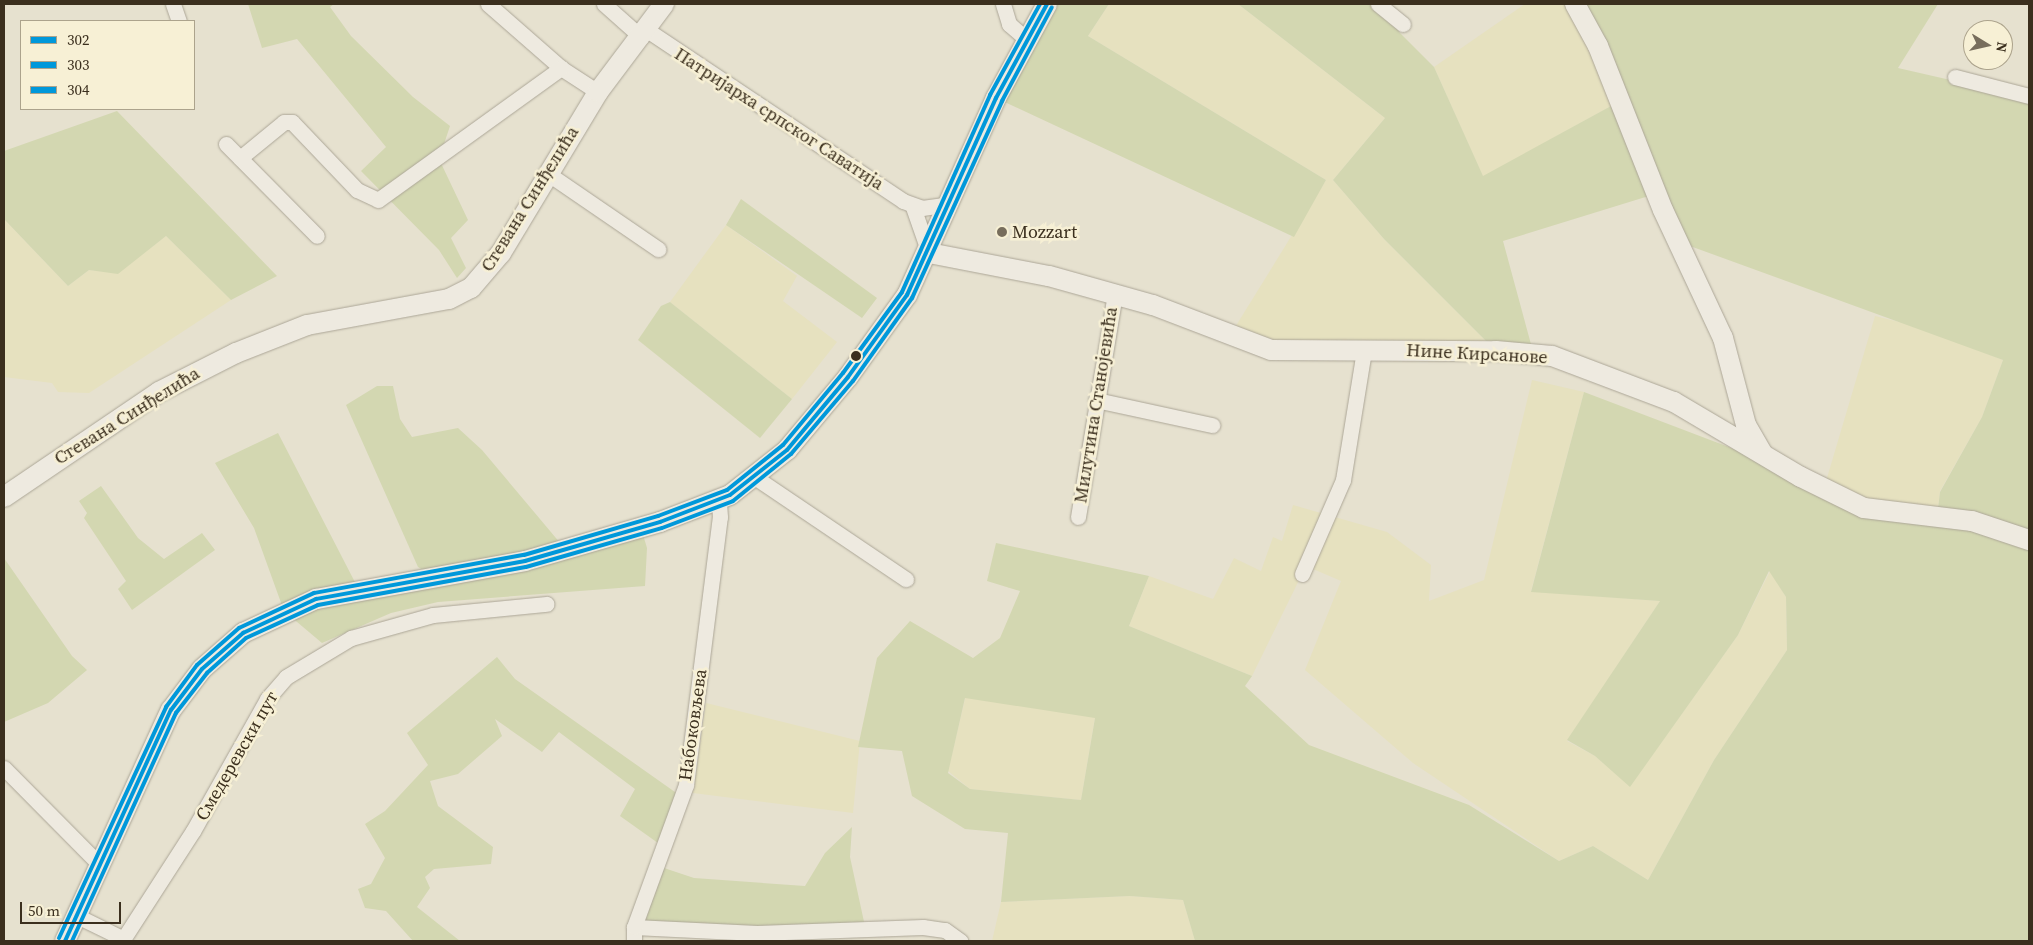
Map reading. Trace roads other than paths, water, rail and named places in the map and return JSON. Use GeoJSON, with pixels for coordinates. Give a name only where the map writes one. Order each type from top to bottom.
{"type":"FeatureCollection","features":[{"type":"Feature","properties":{"kind":"street"},"geometry":{"type":"LineString","coordinates":[[173,4],[179,20]]}},
{"type":"Feature","properties":{"kind":"street"},"geometry":{"type":"LineString","coordinates":[[488,4],[561,68],[598,92]]}},
{"type":"Feature","properties":{"kind":"street","name":"Патријарха српског Саватија"},"geometry":{"type":"LineString","coordinates":[[604,4],[697,68],[805,132],[913,207]]}},
{"type":"Feature","properties":{"kind":"street","name":"Стевана Синђелића"},"geometry":{"type":"LineString","coordinates":[[4,497],[159,392],[236,353],[334,318],[462,294],[497,258],[598,92],[664,4]]}},
{"type":"Feature","properties":{"kind":"street"},"geometry":{"type":"LineString","coordinates":[[1004,4],[1009,24],[1026,39]]}},
{"type":"Feature","properties":{"kind":"street"},"geometry":{"type":"LineString","coordinates":[[65,941],[152,746],[179,698],[214,655],[260,622],[329,596],[559,552],[719,501],[756,478],[810,424],[883,332],[929,252],[1026,39],[1047,4]]}},
{"type":"Feature","properties":{"kind":"street"},"geometry":{"type":"LineString","coordinates":[[1378,4],[1403,24]]}},
{"type":"Feature","properties":{"kind":"street"},"geometry":{"type":"LineString","coordinates":[[1575,4],[1598,46],[1663,210],[1723,338],[1752,439],[1767,458]]}},
{"type":"Feature","properties":{"kind":"street"},"geometry":{"type":"LineString","coordinates":[[240,158],[284,122],[292,122],[357,190],[368,199],[382,198],[561,68]]}},
{"type":"Feature","properties":{"kind":"street"},"geometry":{"type":"LineString","coordinates":[[1955,78],[2029,96]]}},
{"type":"Feature","properties":{"kind":"street"},"geometry":{"type":"LineString","coordinates":[[226,144],[317,236]]}},
{"type":"Feature","properties":{"kind":"street"},"geometry":{"type":"LineString","coordinates":[[547,173],[658,249]]}},
{"type":"Feature","properties":{"kind":"street"},"geometry":{"type":"LineString","coordinates":[[929,252],[913,207],[950,204]]}},
{"type":"Feature","properties":{"kind":"street","name":"Нине Кирсанове"},"geometry":{"type":"LineString","coordinates":[[929,252],[1115,294],[1261,348],[1552,356],[1674,402],[1767,458],[1864,508],[1972,521],[2029,540]]}},
{"type":"Feature","properties":{"kind":"street","name":"Милутина Станојевића"},"geometry":{"type":"LineString","coordinates":[[1078,517],[1115,294]]}},
{"type":"Feature","properties":{"kind":"street"},"geometry":{"type":"LineString","coordinates":[[1302,574],[1343,480],[1364,350]]}},
{"type":"Feature","properties":{"kind":"street"},"geometry":{"type":"LineString","coordinates":[[1096,400],[1212,425]]}},
{"type":"Feature","properties":{"kind":"street"},"geometry":{"type":"LineString","coordinates":[[756,478],[906,579]]}},
{"type":"Feature","properties":{"kind":"street","name":"Набоковљева"},"geometry":{"type":"LineString","coordinates":[[624,941],[634,934],[686,785],[720,516],[719,501]]}},
{"type":"Feature","properties":{"kind":"street","name":"Смедеревски пут"},"geometry":{"type":"LineString","coordinates":[[123,940],[193,832],[267,699],[286,677],[351,638],[433,615],[546,604]]}},
{"type":"Feature","properties":{"kind":"street"},"geometry":{"type":"LineString","coordinates":[[4,768],[100,865]]}},
{"type":"Feature","properties":{"kind":"street"},"geometry":{"type":"LineString","coordinates":[[77,916],[123,940]]}},
{"type":"Feature","properties":{"kind":"street"},"geometry":{"type":"LineString","coordinates":[[634,934],[766,933],[923,927],[945,930],[960,941]]}},
{"type":"Feature","properties":{"kind":"place","name":"Mozzart"},"geometry":{"type":"Point","coordinates":[1002,232]}}]}
